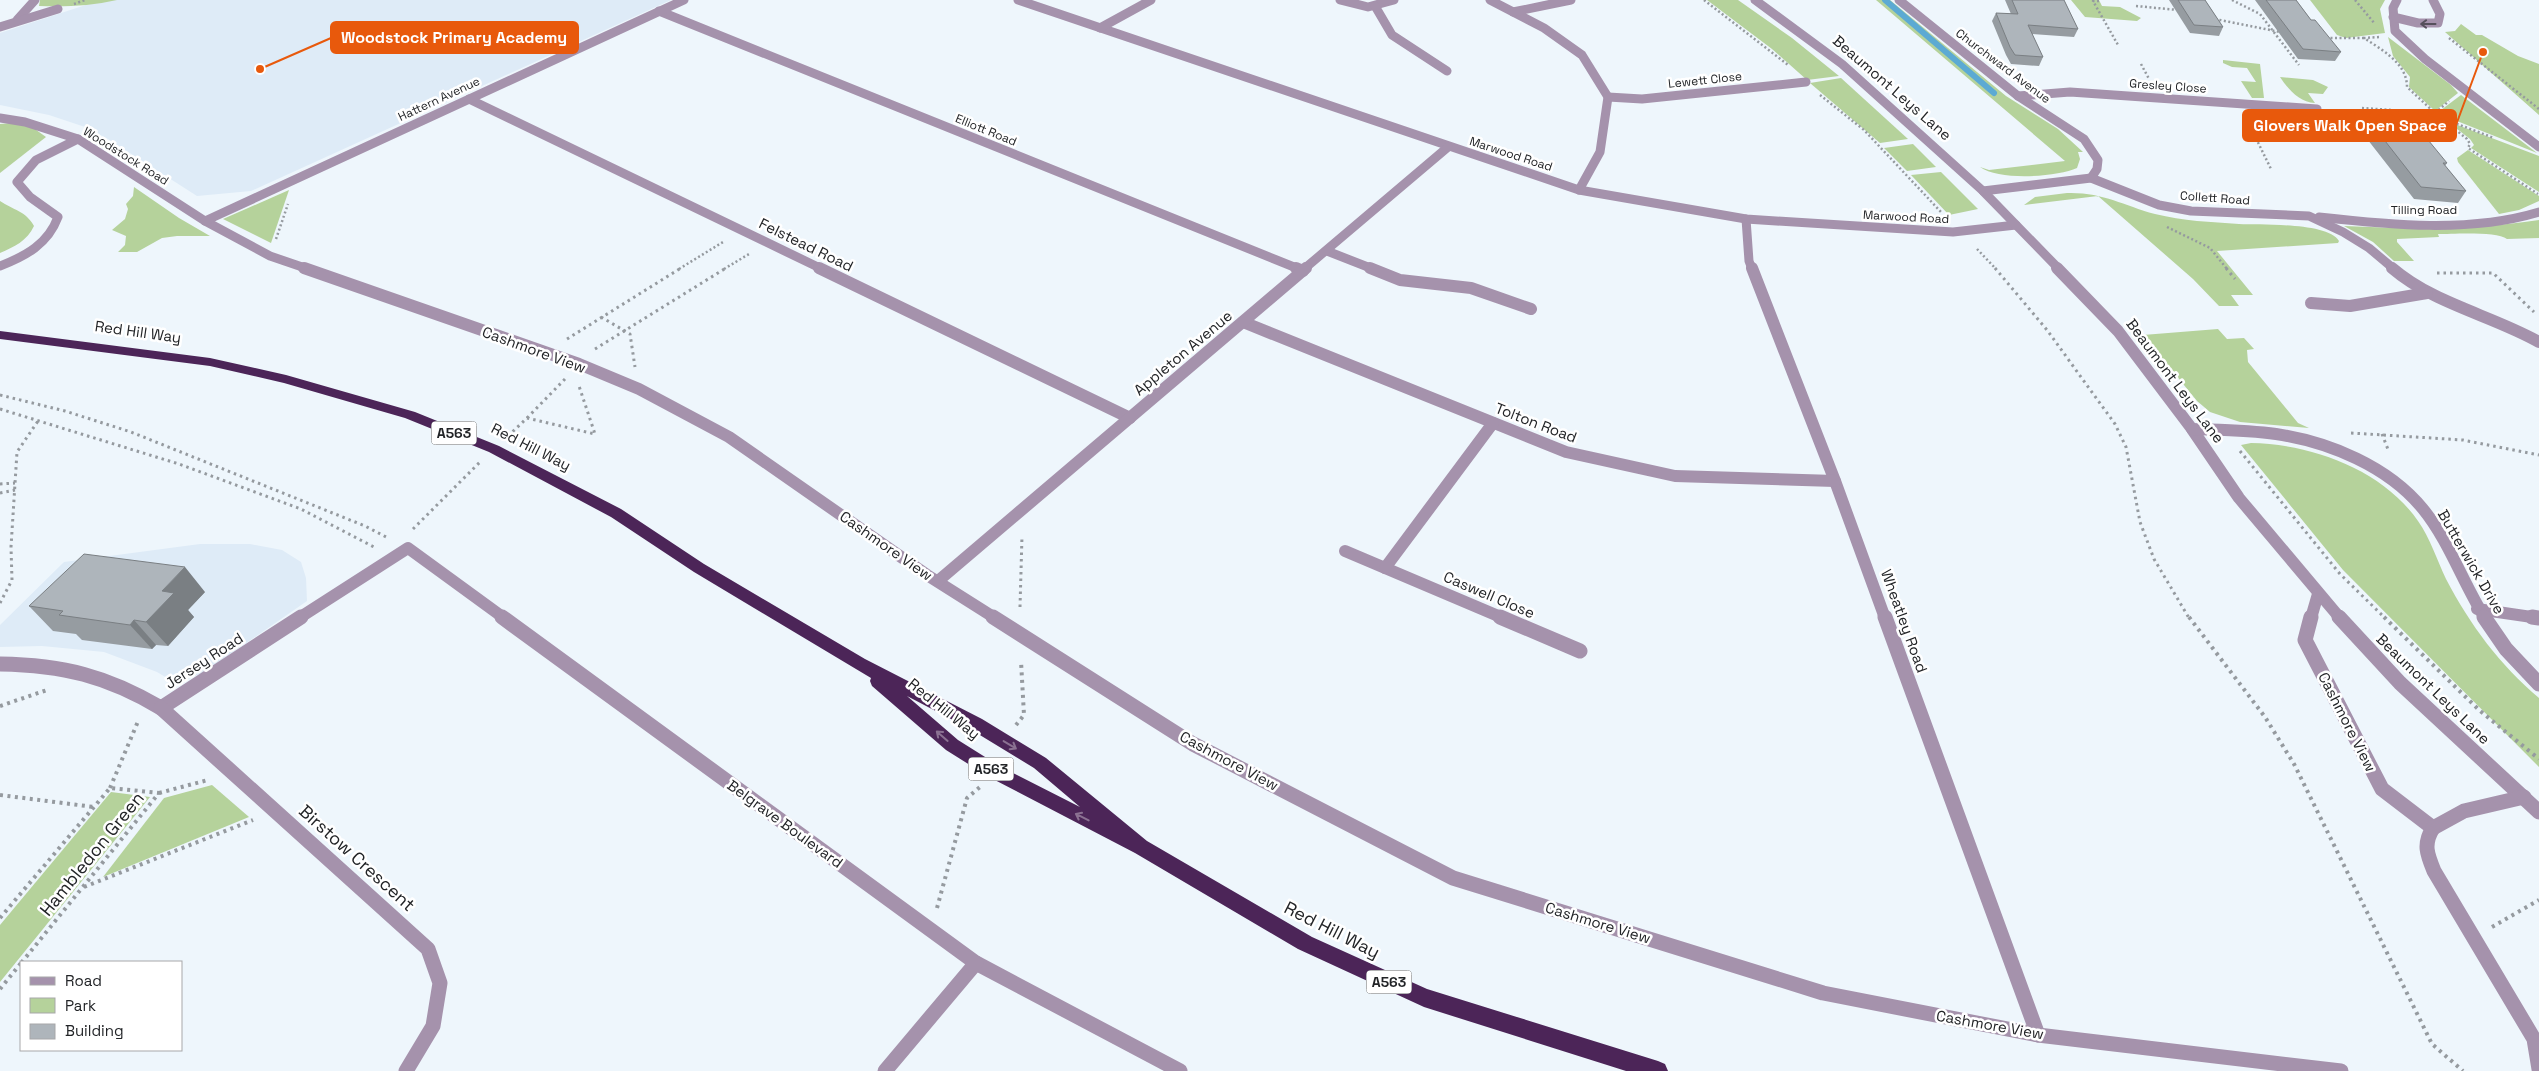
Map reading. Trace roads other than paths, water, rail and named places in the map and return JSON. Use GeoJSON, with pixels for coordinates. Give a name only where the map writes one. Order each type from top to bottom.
{"type":"FeatureCollection","features":[{"type":"Feature","properties":{"kind":"highway","name":"Red Hill Way"},"geometry":{"type":"LineString","coordinates":[[0,335],[210,362],[286,379],[410,415],[494,449],[616,512],[699,568],[859,664],[976,724],[1040,763],[1141,847]]}},
{"type":"Feature","properties":{"kind":"highway","name":"Red Hill Way"},"geometry":{"type":"LineString","coordinates":[[859,664],[952,744],[974,758],[1018,784],[1141,847],[1305,944],[1424,998],[1658,1071]]}},
{"type":"Feature","properties":{"kind":"street"},"geometry":{"type":"LineString","coordinates":[[15,22],[35,0]]}},
{"type":"Feature","properties":{"kind":"street","name":"Hattern Avenue"},"geometry":{"type":"LineString","coordinates":[[205,221],[684,0]]}},
{"type":"Feature","properties":{"kind":"street","name":"Marwood Road"},"geometry":{"type":"LineString","coordinates":[[1018,0],[1579,190],[1746,219],[1961,231],[2016,225]]}},
{"type":"Feature","properties":{"kind":"street"},"geometry":{"type":"LineString","coordinates":[[1100,28],[1151,0]]}},
{"type":"Feature","properties":{"kind":"street"},"geometry":{"type":"LineString","coordinates":[[1340,0],[1361,6],[1375,6],[1394,0]]}},
{"type":"Feature","properties":{"kind":"street"},"geometry":{"type":"LineString","coordinates":[[1490,0],[1544,28],[1582,55],[1608,97],[1600,152],[1579,190]]}},
{"type":"Feature","properties":{"kind":"street"},"geometry":{"type":"LineString","coordinates":[[1513,12],[1571,0]]}},
{"type":"Feature","properties":{"kind":"street","name":"Beaumont Leys Lane"},"geometry":{"type":"LineString","coordinates":[[1755,0],[1842,64],[1983,191],[2016,225],[2118,331],[2192,429],[2239,498],[2318,594],[2400,683],[2539,812]]}},
{"type":"Feature","properties":{"kind":"street","name":"Churchward Avenue"},"geometry":{"type":"LineString","coordinates":[[1899,0],[2018,96],[2084,139],[2098,160],[2097,169],[2091,178]]}},
{"type":"Feature","properties":{"kind":"street"},"geometry":{"type":"LineString","coordinates":[[2396,0],[2393,8],[2395,31],[2425,59],[2539,147]]}},
{"type":"Feature","properties":{"kind":"street"},"geometry":{"type":"LineString","coordinates":[[2393,17],[2433,25],[2438,23],[2440,14],[2433,0]]}},
{"type":"Feature","properties":{"kind":"street"},"geometry":{"type":"LineString","coordinates":[[1375,6],[1392,36],[1447,71]]}},
{"type":"Feature","properties":{"kind":"street"},"geometry":{"type":"LineString","coordinates":[[0,27],[58,9]]}},
{"type":"Feature","properties":{"kind":"street","name":"Elliott Road"},"geometry":{"type":"LineString","coordinates":[[660,11],[1303,271]]}},
{"type":"Feature","properties":{"kind":"street","name":"Lewett Close"},"geometry":{"type":"LineString","coordinates":[[1608,97],[1642,99],[1806,82]]}},
{"type":"Feature","properties":{"kind":"street","name":"Gresley Close"},"geometry":{"type":"LineString","coordinates":[[2018,96],[2070,92],[2317,109]]}},
{"type":"Feature","properties":{"kind":"street","name":"Felstead Road"},"geometry":{"type":"LineString","coordinates":[[469,99],[1130,418]]}},
{"type":"Feature","properties":{"kind":"street","name":"Woodstock Road"},"geometry":{"type":"LineString","coordinates":[[0,118],[25,122],[78,139],[205,221]]}},
{"type":"Feature","properties":{"kind":"street"},"geometry":{"type":"LineString","coordinates":[[0,266],[18,259],[40,246],[54,230],[58,217],[46,206],[22,192],[17,182],[26,168],[38,158],[56,147],[78,139]]}},
{"type":"Feature","properties":{"kind":"street","name":"Appleton Avenue"},"geometry":{"type":"LineString","coordinates":[[938,581],[1448,147]]}},
{"type":"Feature","properties":{"kind":"street","name":"Collett Road"},"geometry":{"type":"LineString","coordinates":[[1983,191],[2091,178],[2158,205],[2191,211],[2309,216],[2343,232],[2369,248],[2399,274],[2427,293],[2512,327],[2539,342]]}},
{"type":"Feature","properties":{"kind":"street","name":"Tilling Road"},"geometry":{"type":"LineString","coordinates":[[2309,216],[2358,222],[2448,224],[2489,221],[2539,212]]}},
{"type":"Feature","properties":{"kind":"street","name":"Wheatley Road"},"geometry":{"type":"LineString","coordinates":[[1746,219],[1749,261],[1835,481],[2038,1035]]}},
{"type":"Feature","properties":{"kind":"street","name":"Cashmore View"},"geometry":{"type":"LineString","coordinates":[[205,221],[270,256],[575,364],[638,389],[730,437],[938,581],[1193,744],[1453,878],[1823,993],[2038,1035],[2341,1071]]}},
{"type":"Feature","properties":{"kind":"street"},"geometry":{"type":"LineString","coordinates":[[1327,251],[1400,280],[1471,288],[1531,309]]}},
{"type":"Feature","properties":{"kind":"street"},"geometry":{"type":"LineString","coordinates":[[2311,303],[2350,306],[2427,293]]}},
{"type":"Feature","properties":{"kind":"street","name":"Tolton Road"},"geometry":{"type":"LineString","coordinates":[[1243,322],[1566,452],[1676,476],[1835,481]]}},
{"type":"Feature","properties":{"kind":"street"},"geometry":{"type":"LineString","coordinates":[[1385,568],[1493,423]]}},
{"type":"Feature","properties":{"kind":"street","name":"Butterwick Drive"},"geometry":{"type":"LineString","coordinates":[[2192,429],[2285,436],[2314,443],[2350,458],[2407,491],[2434,525],[2477,609],[2506,650],[2539,684]]}},
{"type":"Feature","properties":{"kind":"street","name":"Jersey Road"},"geometry":{"type":"LineString","coordinates":[[0,664],[35,664],[94,674],[117,682],[161,708],[408,548]]}},
{"type":"Feature","properties":{"kind":"street","name":"Belgrave Boulevard"},"geometry":{"type":"LineString","coordinates":[[408,548],[976,963],[1180,1071]]}},
{"type":"Feature","properties":{"kind":"street","name":"Caswell Close"},"geometry":{"type":"LineString","coordinates":[[1345,551],[1580,651]]}},
{"type":"Feature","properties":{"kind":"street","name":"Cashmore View"},"geometry":{"type":"LineString","coordinates":[[2318,594],[2305,640],[2382,790],[2433,828]]}},
{"type":"Feature","properties":{"kind":"street"},"geometry":{"type":"LineString","coordinates":[[2477,609],[2539,618]]}},
{"type":"Feature","properties":{"kind":"street","name":"Birstow Crescent"},"geometry":{"type":"LineString","coordinates":[[161,708],[428,949],[440,983],[433,1026],[406,1071]]}},
{"type":"Feature","properties":{"kind":"street"},"geometry":{"type":"LineString","coordinates":[[2524,797],[2460,812],[2443,819],[2433,828],[2427,838],[2426,852],[2434,871],[2534,1039],[2539,1069]]}},
{"type":"Feature","properties":{"kind":"street"},"geometry":{"type":"LineString","coordinates":[[885,1071],[976,963]]}},
{"type":"Feature","properties":{"kind":"waterway"},"geometry":{"type":"LineString","coordinates":[[1885,0],[1994,93]]}},
{"type":"Feature","properties":{"kind":"place","name":"Glovers Walk Open Space"},"geometry":{"type":"Point","coordinates":[2483,52]}},
{"type":"Feature","properties":{"kind":"place","name":"Woodstock Primary Academy"},"geometry":{"type":"Point","coordinates":[260,69]}}]}
